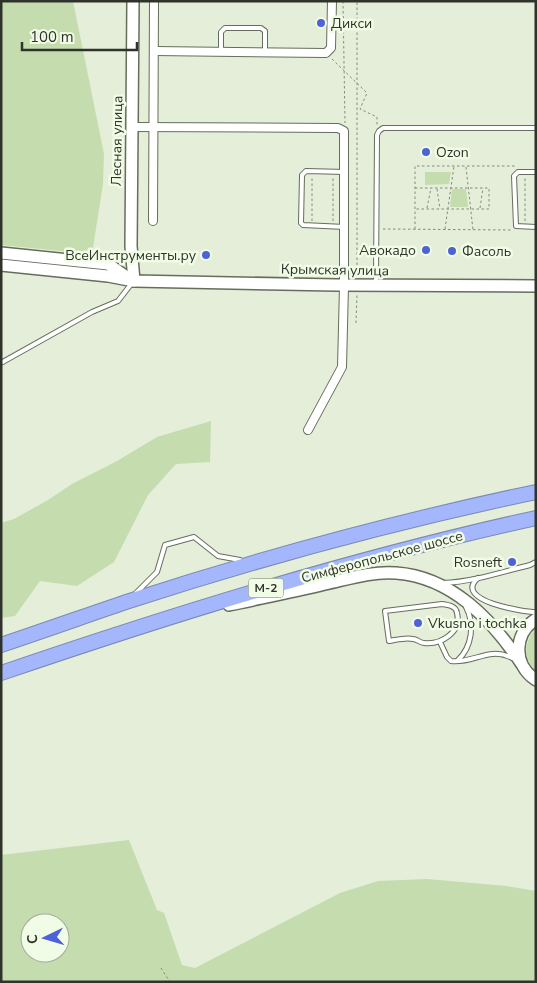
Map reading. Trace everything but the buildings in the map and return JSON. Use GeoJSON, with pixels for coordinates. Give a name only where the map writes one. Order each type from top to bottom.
{"type":"FeatureCollection","features":[{"type":"Feature","properties":{"kind":"highway","name":"Симферопольское шоссе"},"geometry":{"type":"LineString","coordinates":[[1,644],[127,602],[260,561],[368,532],[536,492]]}},
{"type":"Feature","properties":{"kind":"highway","name":"Симферопольское шоссе"},"geometry":{"type":"LineString","coordinates":[[1,673],[159,620],[377,556],[536,518]]}},
{"type":"Feature","properties":{"kind":"street","name":"Лесная улица"},"geometry":{"type":"LineString","coordinates":[[133,1],[131,246],[134,281]]}},
{"type":"Feature","properties":{"kind":"street"},"geometry":{"type":"LineString","coordinates":[[153,221],[154,1]]}},
{"type":"Feature","properties":{"kind":"street"},"geometry":{"type":"LineString","coordinates":[[154,51],[326,52],[331,48],[332,1]]}},
{"type":"Feature","properties":{"kind":"street"},"geometry":{"type":"LineString","coordinates":[[132,127],[341,128],[345,133],[342,367],[308,430]]}},
{"type":"Feature","properties":{"kind":"street"},"geometry":{"type":"LineString","coordinates":[[1,253],[108,264],[134,281]]}},
{"type":"Feature","properties":{"kind":"street","name":"Крымская улица"},"geometry":{"type":"LineString","coordinates":[[1,265],[108,276],[134,281],[344,286],[536,286]]}},
{"type":"Feature","properties":{"kind":"street"},"geometry":{"type":"LineString","coordinates":[[159,620],[368,574],[396,573],[433,582],[458,596],[481,613],[504,638],[526,672],[536,680]]}},
{"type":"Feature","properties":{"kind":"street"},"geometry":{"type":"LineString","coordinates":[[521,664],[518,654],[521,634],[536,618]]}},
{"type":"Feature","properties":{"kind":"street"},"geometry":{"type":"LineString","coordinates":[[1,678],[62,653]]}},
{"type":"Feature","properties":{"kind":"lane"},"geometry":{"type":"LineString","coordinates":[[220,52],[221,32],[225,28],[261,28],[265,32],[265,52]]}},
{"type":"Feature","properties":{"kind":"lane"},"geometry":{"type":"LineString","coordinates":[[376,286],[377,135],[382,128],[536,128]]}},
{"type":"Feature","properties":{"kind":"lane"},"geometry":{"type":"LineString","coordinates":[[344,227],[303,226],[301,222],[302,175],[312,171],[345,172]]}},
{"type":"Feature","properties":{"kind":"lane"},"geometry":{"type":"LineString","coordinates":[[536,172],[518,172],[514,176],[514,223],[516,226],[536,227]]}},
{"type":"Feature","properties":{"kind":"lane"},"geometry":{"type":"LineString","coordinates":[[1,363],[92,312],[118,301],[134,281]]}},
{"type":"Feature","properties":{"kind":"lane"},"geometry":{"type":"LineString","coordinates":[[127,602],[157,572],[165,545],[194,537],[218,556],[234,560],[260,561]]}},
{"type":"Feature","properties":{"kind":"lane"},"geometry":{"type":"LineString","coordinates":[[433,582],[457,582],[536,562]]}},
{"type":"Feature","properties":{"kind":"lane"},"geometry":{"type":"LineString","coordinates":[[481,577],[476,579],[472,587],[478,597],[502,607],[536,612]]}},
{"type":"Feature","properties":{"kind":"lane"},"geometry":{"type":"LineString","coordinates":[[456,662],[463,656],[467,648],[471,636],[472,622],[458,596]]}},
{"type":"Feature","properties":{"kind":"lane"},"geometry":{"type":"LineString","coordinates":[[432,605],[450,605],[456,608],[458,622],[448,637],[440,642],[424,643],[413,638],[389,641],[385,611],[432,605]]}},
{"type":"Feature","properties":{"kind":"lane"},"geometry":{"type":"LineString","coordinates":[[440,642],[450,661],[456,662],[489,654],[510,657],[521,664]]}},
{"type":"Feature","properties":{"kind":"path"},"geometry":{"type":"LineString","coordinates":[[343,1],[345,133]]}},
{"type":"Feature","properties":{"kind":"path"},"geometry":{"type":"LineString","coordinates":[[356,323],[358,1]]}},
{"type":"Feature","properties":{"kind":"path"},"geometry":{"type":"LineString","coordinates":[[326,52],[367,93],[360,109],[377,117],[379,131]]}},
{"type":"Feature","properties":{"kind":"path"},"geometry":{"type":"LineString","coordinates":[[415,229],[415,166],[500,166]]}},
{"type":"Feature","properties":{"kind":"path"},"geometry":{"type":"LineString","coordinates":[[444,230],[454,166]]}},
{"type":"Feature","properties":{"kind":"path"},"geometry":{"type":"LineString","coordinates":[[466,166],[473,230]]}},
{"type":"Feature","properties":{"kind":"path"},"geometry":{"type":"LineString","coordinates":[[312,171],[312,226]]}},
{"type":"Feature","properties":{"kind":"path"},"geometry":{"type":"LineString","coordinates":[[333,226],[334,172]]}},
{"type":"Feature","properties":{"kind":"path"},"geometry":{"type":"LineString","coordinates":[[525,172],[525,227]]}},
{"type":"Feature","properties":{"kind":"path"},"geometry":{"type":"LineString","coordinates":[[415,188],[490,188],[490,209],[415,209]]}},
{"type":"Feature","properties":{"kind":"path"},"geometry":{"type":"LineString","coordinates":[[427,209],[431,188]]}},
{"type":"Feature","properties":{"kind":"path"},"geometry":{"type":"LineString","coordinates":[[437,188],[440,209]]}},
{"type":"Feature","properties":{"kind":"path"},"geometry":{"type":"LineString","coordinates":[[480,209],[483,188]]}},
{"type":"Feature","properties":{"kind":"path"},"geometry":{"type":"LineString","coordinates":[[383,229],[500,230]]}},
{"type":"Feature","properties":{"kind":"path"},"geometry":{"type":"LineString","coordinates":[[161,968],[170,982]]}},
{"type":"Feature","properties":{"kind":"green space"},"geometry":{"type":"Polygon","coordinates":[[[1,1],[73,1],[104,154],[103,184],[92,254],[1,245],[1,1]]]}},
{"type":"Feature","properties":{"kind":"green space"},"geometry":{"type":"Polygon","coordinates":[[[425,172],[451,172],[449,184],[425,185],[425,172]]]}},
{"type":"Feature","properties":{"kind":"green space"},"geometry":{"type":"Polygon","coordinates":[[[452,189],[466,189],[468,207],[450,207],[452,189]]]}},
{"type":"Feature","properties":{"kind":"green space"},"geometry":{"type":"Polygon","coordinates":[[[211,421],[210,462],[176,464],[148,495],[114,562],[77,586],[40,581],[15,616],[1,618],[1,523],[14,519],[72,484],[117,461],[157,437],[211,421]]]}},
{"type":"Feature","properties":{"kind":"green space"},"geometry":{"type":"Polygon","coordinates":[[[536,628],[536,672],[529,661],[526,650],[529,639],[536,628]]]}},
{"type":"Feature","properties":{"kind":"green space"},"geometry":{"type":"Polygon","coordinates":[[[129,840],[157,910],[164,913],[182,965],[195,968],[340,893],[378,881],[427,879],[507,886],[536,891],[536,982],[1,982],[1,855],[129,840]]]}},
{"type":"Feature","properties":{"kind":"place","name":"Дикси"},"geometry":{"type":"Point","coordinates":[321,23]}},
{"type":"Feature","properties":{"kind":"place","name":"Ozon"},"geometry":{"type":"Point","coordinates":[426,152]}},
{"type":"Feature","properties":{"kind":"place","name":"Авокадо"},"geometry":{"type":"Point","coordinates":[426,250]}},
{"type":"Feature","properties":{"kind":"place","name":"Фасоль"},"geometry":{"type":"Point","coordinates":[452,251]}},
{"type":"Feature","properties":{"kind":"place","name":"ВсеИнструменты.ру"},"geometry":{"type":"Point","coordinates":[206,255]}},
{"type":"Feature","properties":{"kind":"place","name":"Rosneft"},"geometry":{"type":"Point","coordinates":[512,562]}},
{"type":"Feature","properties":{"kind":"place","name":"Vkusno i tochka"},"geometry":{"type":"Point","coordinates":[418,623]}}]}
